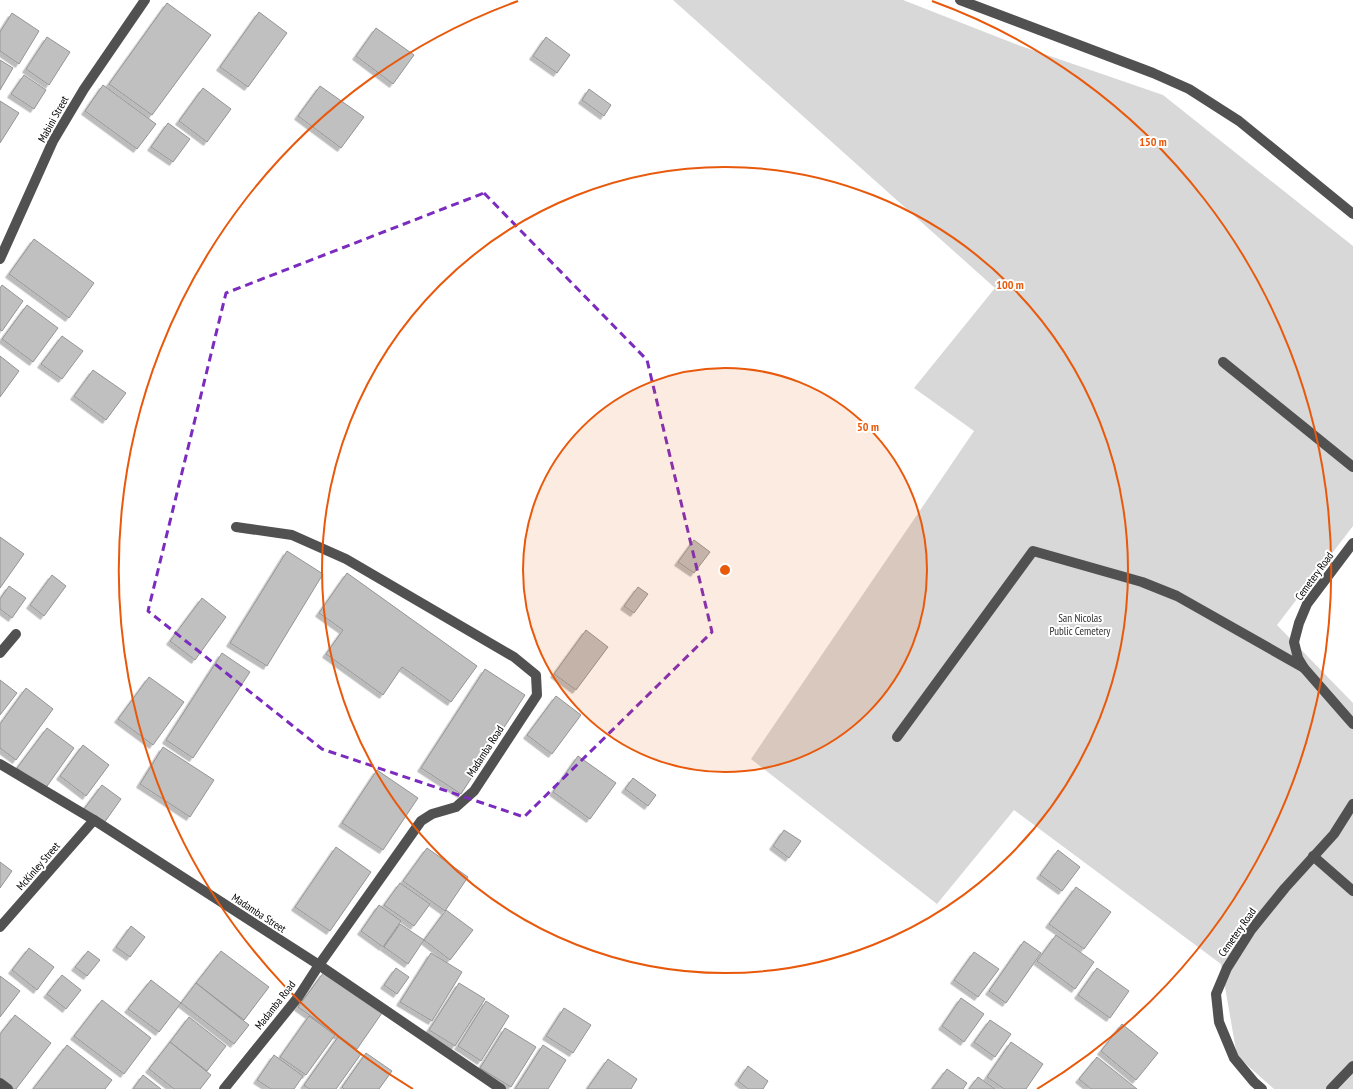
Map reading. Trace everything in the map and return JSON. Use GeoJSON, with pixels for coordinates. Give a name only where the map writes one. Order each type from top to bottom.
{"type":"FeatureCollection","features":[{"type":"Feature","properties":{"kind":"street","name":"Mabini Street"},"geometry":{"type":"LineString","coordinates":[[0,259],[53,141],[84,89],[145,0]]}},
{"type":"Feature","properties":{"kind":"street"},"geometry":{"type":"LineString","coordinates":[[960,0],[1153,73],[1189,89],[1239,121],[1353,214]]}},
{"type":"Feature","properties":{"kind":"street"},"geometry":{"type":"LineString","coordinates":[[1223,362],[1353,467]]}},
{"type":"Feature","properties":{"kind":"street","name":"Madamba Road"},"geometry":{"type":"LineString","coordinates":[[224,1089],[299,996],[319,965],[422,821],[432,814],[456,807],[474,791],[537,695],[536,675],[514,657],[346,559],[292,535],[236,527]]}},
{"type":"Feature","properties":{"kind":"street","name":"Cemetery Road"},"geometry":{"type":"LineString","coordinates":[[1353,543],[1307,604],[1299,623],[1294,642],[1298,658],[1304,668],[1353,724]]}},
{"type":"Feature","properties":{"kind":"street"},"geometry":{"type":"LineString","coordinates":[[897,737],[1032,551],[1142,582],[1177,596],[1304,668]]}},
{"type":"Feature","properties":{"kind":"street"},"geometry":{"type":"LineString","coordinates":[[0,653],[16,634]]}},
{"type":"Feature","properties":{"kind":"street","name":"Madamba Street"},"geometry":{"type":"LineString","coordinates":[[0,764],[94,820],[319,965],[501,1089]]}},
{"type":"Feature","properties":{"kind":"street","name":"Cemetery Road"},"geometry":{"type":"LineString","coordinates":[[1262,1089],[1254,1082],[1234,1058],[1219,1022],[1216,994],[1227,968],[1251,930],[1284,888],[1334,834],[1353,804]]}},
{"type":"Feature","properties":{"kind":"street","name":"McKinley Street"},"geometry":{"type":"LineString","coordinates":[[0,927],[94,820]]}},
{"type":"Feature","properties":{"kind":"street"},"geometry":{"type":"LineString","coordinates":[[1314,856],[1353,892]]}},
{"type":"Feature","properties":{"kind":"street"},"geometry":{"type":"LineString","coordinates":[[1331,1089],[1353,1066]]}},
{"type":"Feature","properties":{"kind":"street"},"geometry":{"type":"LineString","coordinates":[[0,1083],[8,1089]]}},
{"type":"Feature","properties":{"kind":"highlighted area"},"geometry":{"type":"Polygon","coordinates":[[[484,193],[647,360],[712,632],[524,817],[322,749],[148,611],[226,293],[484,193]]]}},
{"type":"Feature","properties":{"kind":"green space","name":"San Nicolas Public Cemetery"},"geometry":{"type":"Polygon","coordinates":[[[673,0],[903,0],[1018,45],[1163,95],[1353,246],[1353,526],[1277,625],[1353,703],[1353,1089],[1274,1089],[1237,1056],[1221,964],[1014,810],[937,904],[751,759],[974,431],[914,388],[995,288],[673,0]]]}},
{"type":"Feature","properties":{"kind":"building"},"geometry":{"type":"Polygon","coordinates":[[[167,3],[211,35],[152,115],[109,84],[167,3]]]}},
{"type":"Feature","properties":{"kind":"building"},"geometry":{"type":"Polygon","coordinates":[[[259,12],[287,33],[248,87],[220,67],[259,12]]]}},
{"type":"Feature","properties":{"kind":"building"},"geometry":{"type":"Polygon","coordinates":[[[12,13],[39,31],[19,64],[0,51],[0,32],[12,13]]]}},
{"type":"Feature","properties":{"kind":"building"},"geometry":{"type":"Polygon","coordinates":[[[376,28],[414,55],[393,84],[356,56],[376,28]]]}},
{"type":"Feature","properties":{"kind":"building"},"geometry":{"type":"Polygon","coordinates":[[[47,37],[70,52],[49,85],[26,69],[47,37]]]}},
{"type":"Feature","properties":{"kind":"building"},"geometry":{"type":"Polygon","coordinates":[[[546,37],[570,55],[557,73],[533,56],[546,37]]]}},
{"type":"Feature","properties":{"kind":"building"},"geometry":{"type":"Polygon","coordinates":[[[0,60],[13,68],[0,90],[0,60]]]}},
{"type":"Feature","properties":{"kind":"building"},"geometry":{"type":"Polygon","coordinates":[[[24,75],[46,90],[34,109],[11,94],[24,75]]]}},
{"type":"Feature","properties":{"kind":"building"},"geometry":{"type":"Polygon","coordinates":[[[103,85],[156,124],[137,149],[85,111],[103,85]]]}},
{"type":"Feature","properties":{"kind":"building"},"geometry":{"type":"Polygon","coordinates":[[[320,86],[364,117],[341,148],[298,116],[320,86]]]}},
{"type":"Feature","properties":{"kind":"building"},"geometry":{"type":"Polygon","coordinates":[[[203,88],[231,109],[207,142],[179,121],[203,88]]]}},
{"type":"Feature","properties":{"kind":"building"},"geometry":{"type":"Polygon","coordinates":[[[589,89],[611,105],[604,116],[582,100],[589,89]]]}},
{"type":"Feature","properties":{"kind":"building"},"geometry":{"type":"Polygon","coordinates":[[[0,101],[19,113],[0,143],[0,101]]]}},
{"type":"Feature","properties":{"kind":"building"},"geometry":{"type":"Polygon","coordinates":[[[168,123],[190,139],[173,162],[151,147],[168,123]]]}},
{"type":"Feature","properties":{"kind":"building"},"geometry":{"type":"Polygon","coordinates":[[[34,239],[94,283],[69,318],[9,274],[34,239]]]}},
{"type":"Feature","properties":{"kind":"building"},"geometry":{"type":"Polygon","coordinates":[[[2,285],[23,301],[2,331],[0,329],[0,288],[2,285]]]}},
{"type":"Feature","properties":{"kind":"building"},"geometry":{"type":"Polygon","coordinates":[[[27,305],[58,328],[33,362],[2,339],[27,305]]]}},
{"type":"Feature","properties":{"kind":"building"},"geometry":{"type":"Polygon","coordinates":[[[62,336],[83,351],[62,379],[41,364],[62,336]]]}},
{"type":"Feature","properties":{"kind":"building"},"geometry":{"type":"Polygon","coordinates":[[[0,356],[19,371],[0,397],[0,356]]]}},
{"type":"Feature","properties":{"kind":"building"},"geometry":{"type":"Polygon","coordinates":[[[93,370],[126,393],[106,420],[74,396],[93,370]]]}},
{"type":"Feature","properties":{"kind":"building"},"geometry":{"type":"Polygon","coordinates":[[[0,537],[24,554],[0,588],[0,537]]]}},
{"type":"Feature","properties":{"kind":"building"},"geometry":{"type":"Polygon","coordinates":[[[694,540],[710,552],[694,573],[678,562],[694,540]]]}},
{"type":"Feature","properties":{"kind":"building"},"geometry":{"type":"Polygon","coordinates":[[[287,551],[323,574],[267,666],[230,643],[287,551]]]}},
{"type":"Feature","properties":{"kind":"building"},"geometry":{"type":"Polygon","coordinates":[[[347,573],[477,666],[451,702],[402,667],[383,695],[326,654],[343,630],[319,613],[347,573]]]}},
{"type":"Feature","properties":{"kind":"building"},"geometry":{"type":"Polygon","coordinates":[[[52,575],[66,586],[44,616],[30,605],[52,575]]]}},
{"type":"Feature","properties":{"kind":"building"},"geometry":{"type":"Polygon","coordinates":[[[9,586],[26,598],[12,618],[0,609],[0,599],[9,586]]]}},
{"type":"Feature","properties":{"kind":"building"},"geometry":{"type":"Polygon","coordinates":[[[638,587],[648,594],[634,613],[624,606],[638,587]]]}},
{"type":"Feature","properties":{"kind":"building"},"geometry":{"type":"Polygon","coordinates":[[[202,598],[226,617],[195,660],[170,641],[202,598]]]}},
{"type":"Feature","properties":{"kind":"building"},"geometry":{"type":"Polygon","coordinates":[[[586,630],[608,647],[576,690],[554,674],[586,630]]]}},
{"type":"Feature","properties":{"kind":"building"},"geometry":{"type":"Polygon","coordinates":[[[222,653],[250,672],[193,758],[166,740],[222,653]]]}},
{"type":"Feature","properties":{"kind":"building"},"geometry":{"type":"Polygon","coordinates":[[[485,669],[525,695],[461,794],[421,768],[485,669]]]}},
{"type":"Feature","properties":{"kind":"building"},"geometry":{"type":"Polygon","coordinates":[[[149,677],[184,702],[153,745],[118,719],[149,677]]]}},
{"type":"Feature","properties":{"kind":"building"},"geometry":{"type":"Polygon","coordinates":[[[0,680],[17,693],[0,715],[0,680]]]}},
{"type":"Feature","properties":{"kind":"building"},"geometry":{"type":"Polygon","coordinates":[[[26,688],[53,709],[16,760],[0,748],[0,724],[26,688]]]}},
{"type":"Feature","properties":{"kind":"building"},"geometry":{"type":"Polygon","coordinates":[[[556,696],[581,715],[552,754],[527,735],[556,696]]]}},
{"type":"Feature","properties":{"kind":"building"},"geometry":{"type":"Polygon","coordinates":[[[47,728],[74,748],[45,789],[17,768],[47,728]]]}},
{"type":"Feature","properties":{"kind":"building"},"geometry":{"type":"Polygon","coordinates":[[[83,745],[109,765],[86,796],[60,776],[83,745]]]}},
{"type":"Feature","properties":{"kind":"building"},"geometry":{"type":"Polygon","coordinates":[[[163,747],[214,780],[190,817],[140,784],[163,747]]]}},
{"type":"Feature","properties":{"kind":"building"},"geometry":{"type":"Polygon","coordinates":[[[578,756],[616,783],[590,819],[553,792],[578,756]]]}},
{"type":"Feature","properties":{"kind":"building"},"geometry":{"type":"Polygon","coordinates":[[[377,770],[418,798],[383,850],[342,823],[377,770]]]}},
{"type":"Feature","properties":{"kind":"building"},"geometry":{"type":"Polygon","coordinates":[[[633,778],[656,795],[648,806],[625,789],[633,778]]]}},
{"type":"Feature","properties":{"kind":"building"},"geometry":{"type":"Polygon","coordinates":[[[102,785],[121,799],[104,823],[84,809],[102,785]]]}},
{"type":"Feature","properties":{"kind":"building"},"geometry":{"type":"Polygon","coordinates":[[[784,830],[801,841],[789,858],[773,846],[784,830]]]}},
{"type":"Feature","properties":{"kind":"building"},"geometry":{"type":"Polygon","coordinates":[[[336,847],[371,872],[330,931],[295,907],[336,847]]]}},
{"type":"Feature","properties":{"kind":"building"},"geometry":{"type":"Polygon","coordinates":[[[427,848],[468,877],[445,911],[403,881],[427,848]]]}},
{"type":"Feature","properties":{"kind":"building"},"geometry":{"type":"Polygon","coordinates":[[[1058,850],[1080,867],[1062,891],[1040,875],[1058,850]]]}},
{"type":"Feature","properties":{"kind":"building"},"geometry":{"type":"Polygon","coordinates":[[[0,862],[12,871],[0,888],[0,862]]]}},
{"type":"Feature","properties":{"kind":"building"},"geometry":{"type":"Polygon","coordinates":[[[400,883],[430,904],[414,926],[384,905],[400,883]]]}},
{"type":"Feature","properties":{"kind":"building"},"geometry":{"type":"Polygon","coordinates":[[[1076,887],[1111,912],[1084,949],[1049,924],[1076,887]]]}},
{"type":"Feature","properties":{"kind":"building"},"geometry":{"type":"Polygon","coordinates":[[[379,905],[401,921],[383,947],[361,931],[379,905]]]}},
{"type":"Feature","properties":{"kind":"building"},"geometry":{"type":"Polygon","coordinates":[[[446,910],[473,930],[450,960],[424,940],[446,910]]]}},
{"type":"Feature","properties":{"kind":"building"},"geometry":{"type":"Polygon","coordinates":[[[400,924],[424,940],[408,964],[384,947],[400,924]]]}},
{"type":"Feature","properties":{"kind":"building"},"geometry":{"type":"Polygon","coordinates":[[[131,926],[145,937],[130,957],[116,947],[131,926]]]}},
{"type":"Feature","properties":{"kind":"building"},"geometry":{"type":"Polygon","coordinates":[[[1056,935],[1094,962],[1075,989],[1037,961],[1056,935]]]}},
{"type":"Feature","properties":{"kind":"building"},"geometry":{"type":"Polygon","coordinates":[[[1024,941],[1041,953],[1006,1003],[989,991],[1024,941]]]}},
{"type":"Feature","properties":{"kind":"building"},"geometry":{"type":"Polygon","coordinates":[[[29,948],[54,967],[37,990],[12,970],[29,948]]]}},
{"type":"Feature","properties":{"kind":"building"},"geometry":{"type":"Polygon","coordinates":[[[88,951],[100,960],[87,976],[75,967],[88,951]]]}},
{"type":"Feature","properties":{"kind":"building"},"geometry":{"type":"Polygon","coordinates":[[[221,951],[269,987],[244,1020],[196,983],[221,951]]]}},
{"type":"Feature","properties":{"kind":"building"},"geometry":{"type":"Polygon","coordinates":[[[974,952],[999,969],[978,997],[954,980],[974,952]]]}},
{"type":"Feature","properties":{"kind":"building"},"geometry":{"type":"Polygon","coordinates":[[[431,953],[462,972],[432,1021],[400,1002],[431,953]]]}},
{"type":"Feature","properties":{"kind":"building"},"geometry":{"type":"Polygon","coordinates":[[[396,968],[409,977],[397,994],[384,985],[396,968]]]}},
{"type":"Feature","properties":{"kind":"building"},"geometry":{"type":"Polygon","coordinates":[[[1097,968],[1129,991],[1110,1018],[1078,995],[1097,968]]]}},
{"type":"Feature","properties":{"kind":"building"},"geometry":{"type":"Polygon","coordinates":[[[324,972],[382,1013],[357,1049],[298,1007],[324,972]]]}},
{"type":"Feature","properties":{"kind":"building"},"geometry":{"type":"Polygon","coordinates":[[[62,975],[81,990],[66,1009],[47,994],[62,975]]]}},
{"type":"Feature","properties":{"kind":"building"},"geometry":{"type":"Polygon","coordinates":[[[0,976],[20,991],[0,1017],[0,976]]]}},
{"type":"Feature","properties":{"kind":"building"},"geometry":{"type":"Polygon","coordinates":[[[151,980],[181,1003],[159,1032],[128,1009],[151,980]]]}},
{"type":"Feature","properties":{"kind":"building"},"geometry":{"type":"Polygon","coordinates":[[[196,983],[249,1025],[234,1044],[181,1003],[196,983]]]}},
{"type":"Feature","properties":{"kind":"building"},"geometry":{"type":"Polygon","coordinates":[[[459,983],[485,999],[455,1046],[429,1030],[459,983]]]}},
{"type":"Feature","properties":{"kind":"building"},"geometry":{"type":"Polygon","coordinates":[[[961,998],[984,1014],[964,1042],[942,1026],[961,998]]]}},
{"type":"Feature","properties":{"kind":"building"},"geometry":{"type":"Polygon","coordinates":[[[102,1000],[151,1038],[124,1074],[74,1036],[102,1000]]]}},
{"type":"Feature","properties":{"kind":"building"},"geometry":{"type":"Polygon","coordinates":[[[486,1001],[509,1016],[481,1061],[458,1046],[486,1001]]]}},
{"type":"Feature","properties":{"kind":"building"},"geometry":{"type":"Polygon","coordinates":[[[564,1008],[591,1025],[573,1053],[546,1036],[564,1008]]]}},
{"type":"Feature","properties":{"kind":"building"},"geometry":{"type":"Polygon","coordinates":[[[15,1015],[51,1043],[16,1089],[12,1089],[0,1079],[0,1034],[15,1015]]]}},
{"type":"Feature","properties":{"kind":"building"},"geometry":{"type":"Polygon","coordinates":[[[309,1016],[335,1035],[306,1075],[280,1057],[309,1016]]]}},
{"type":"Feature","properties":{"kind":"building"},"geometry":{"type":"Polygon","coordinates":[[[189,1017],[226,1046],[207,1071],[170,1042],[189,1017]]]}},
{"type":"Feature","properties":{"kind":"building"},"geometry":{"type":"Polygon","coordinates":[[[990,1020],[1011,1034],[995,1057],[974,1042],[990,1020]]]}},
{"type":"Feature","properties":{"kind":"building"},"geometry":{"type":"Polygon","coordinates":[[[1122,1024],[1158,1053],[1136,1080],[1101,1051],[1122,1024]]]}},
{"type":"Feature","properties":{"kind":"building"},"geometry":{"type":"Polygon","coordinates":[[[505,1028],[536,1047],[511,1087],[480,1068],[505,1028]]]}},
{"type":"Feature","properties":{"kind":"building"},"geometry":{"type":"Polygon","coordinates":[[[338,1037],[361,1054],[336,1089],[309,1089],[304,1085],[338,1037]]]}},
{"type":"Feature","properties":{"kind":"building"},"geometry":{"type":"Polygon","coordinates":[[[170,1042],[211,1075],[200,1089],[174,1089],[149,1069],[170,1042]]]}},
{"type":"Feature","properties":{"kind":"building"},"geometry":{"type":"Polygon","coordinates":[[[1011,1042],[1043,1064],[1026,1089],[1004,1089],[987,1077],[1011,1042]]]}},
{"type":"Feature","properties":{"kind":"building"},"geometry":{"type":"Polygon","coordinates":[[[67,1045],[112,1080],[105,1089],[33,1089],[67,1045]]]}},
{"type":"Feature","properties":{"kind":"building"},"geometry":{"type":"Polygon","coordinates":[[[543,1045],[566,1060],[548,1089],[515,1089],[543,1045]]]}},
{"type":"Feature","properties":{"kind":"building"},"geometry":{"type":"Polygon","coordinates":[[[366,1053],[392,1071],[379,1089],[344,1089],[342,1087],[366,1053]]]}},
{"type":"Feature","properties":{"kind":"building"},"geometry":{"type":"Polygon","coordinates":[[[274,1055],[303,1076],[294,1089],[271,1089],[257,1080],[274,1055]]]}},
{"type":"Feature","properties":{"kind":"building"},"geometry":{"type":"Polygon","coordinates":[[[1097,1057],[1137,1089],[1091,1089],[1079,1079],[1097,1057]]]}},
{"type":"Feature","properties":{"kind":"building"},"geometry":{"type":"Polygon","coordinates":[[[608,1059],[637,1079],[631,1089],[587,1089],[608,1059]]]}},
{"type":"Feature","properties":{"kind":"building"},"geometry":{"type":"Polygon","coordinates":[[[748,1066],[768,1081],[763,1089],[748,1089],[738,1081],[748,1066]]]}},
{"type":"Feature","properties":{"kind":"building"},"geometry":{"type":"Polygon","coordinates":[[[947,1069],[967,1083],[963,1089],[932,1089],[947,1069]]]}},
{"type":"Feature","properties":{"kind":"building"},"geometry":{"type":"Polygon","coordinates":[[[143,1075],[161,1089],[133,1089],[143,1075]]]}},
{"type":"Feature","properties":{"kind":"building"},"geometry":{"type":"Polygon","coordinates":[[[978,1077],[995,1089],[969,1089],[978,1077]]]}}]}
